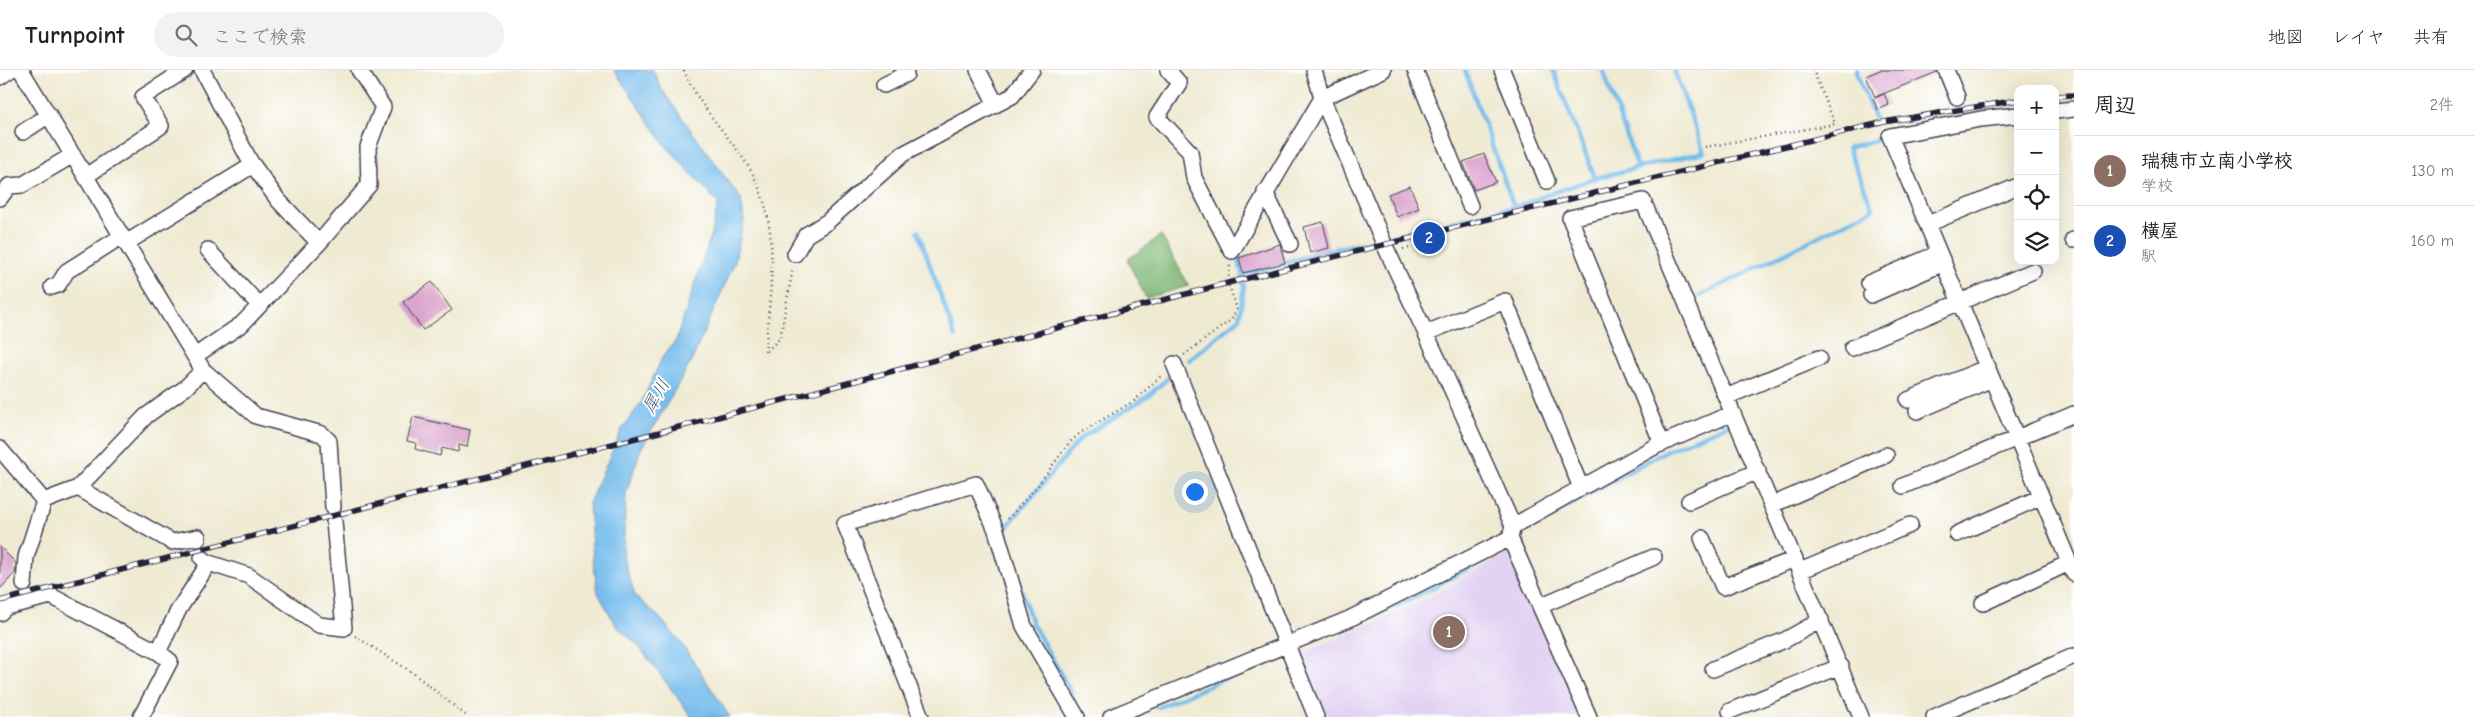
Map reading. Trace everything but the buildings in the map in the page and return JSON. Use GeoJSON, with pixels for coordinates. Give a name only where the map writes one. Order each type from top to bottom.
{"type":"FeatureCollection","features":[{"type":"Feature","properties":{"kind":"street"},"geometry":{"type":"LineString","coordinates":[[0,78],[10,70]]}},
{"type":"Feature","properties":{"kind":"street"},"geometry":{"type":"LineString","coordinates":[[21,70],[203,370],[256,416],[322,434],[329,441],[344,628],[319,626],[248,576],[206,561],[158,652]]}},
{"type":"Feature","properties":{"kind":"street"},"geometry":{"type":"LineString","coordinates":[[86,176],[161,126],[143,97],[185,70]]}},
{"type":"Feature","properties":{"kind":"street"},"geometry":{"type":"LineString","coordinates":[[202,70],[253,165],[278,200],[318,243]]}},
{"type":"Feature","properties":{"kind":"street"},"geometry":{"type":"LineString","coordinates":[[194,356],[242,324],[369,185],[368,147],[383,107],[359,70]]}},
{"type":"Feature","properties":{"kind":"street"},"geometry":{"type":"LineString","coordinates":[[884,85],[906,74],[905,70]]}},
{"type":"Feature","properties":{"kind":"street"},"geometry":{"type":"LineString","coordinates":[[978,70],[996,104]]}},
{"type":"Feature","properties":{"kind":"street"},"geometry":{"type":"LineString","coordinates":[[795,254],[806,235],[827,222],[903,154],[1012,96],[1032,70]]}},
{"type":"Feature","properties":{"kind":"street"},"geometry":{"type":"LineString","coordinates":[[1168,70],[1179,83],[1157,117],[1190,152],[1194,178],[1232,251]]}},
{"type":"Feature","properties":{"kind":"street"},"geometry":{"type":"LineString","coordinates":[[1314,70],[1322,98],[1385,246],[1426,333],[1512,532],[1540,606],[1589,717]]}},
{"type":"Feature","properties":{"kind":"street"},"geometry":{"type":"LineString","coordinates":[[1232,251],[1322,98],[1383,70]]}},
{"type":"Feature","properties":{"kind":"street"},"geometry":{"type":"LineString","coordinates":[[1415,70],[1470,206]]}},
{"type":"Feature","properties":{"kind":"street"},"geometry":{"type":"LineString","coordinates":[[1502,70],[1547,181]]}},
{"type":"Feature","properties":{"kind":"street"},"geometry":{"type":"LineString","coordinates":[[1946,70],[1957,97]]}},
{"type":"Feature","properties":{"kind":"street"},"geometry":{"type":"LineString","coordinates":[[2059,111],[2074,109]]}},
{"type":"Feature","properties":{"kind":"street"},"geometry":{"type":"LineString","coordinates":[[23,132],[48,115]]}},
{"type":"Feature","properties":{"kind":"street"},"geometry":{"type":"LineString","coordinates":[[1983,603],[2072,568],[2015,437],[1890,136],[1981,119],[2014,115]]}},
{"type":"Feature","properties":{"kind":"street"},"geometry":{"type":"LineString","coordinates":[[0,198],[9,186],[22,185],[73,156]]}},
{"type":"Feature","properties":{"kind":"street"},"geometry":{"type":"LineString","coordinates":[[52,287],[58,285],[68,271],[253,165]]}},
{"type":"Feature","properties":{"kind":"street"},"geometry":{"type":"LineString","coordinates":[[1928,224],[2014,188]]}},
{"type":"Feature","properties":{"kind":"street"},"geometry":{"type":"LineString","coordinates":[[1265,192],[1290,244]]}},
{"type":"Feature","properties":{"kind":"street"},"geometry":{"type":"LineString","coordinates":[[1662,444],[1570,218],[1642,200],[1861,717]]}},
{"type":"Feature","properties":{"kind":"street"},"geometry":{"type":"LineString","coordinates":[[208,250],[259,305]]}},
{"type":"Feature","properties":{"kind":"street"},"geometry":{"type":"LineString","coordinates":[[1870,289],[1942,258]]}},
{"type":"Feature","properties":{"kind":"street"},"geometry":{"type":"LineString","coordinates":[[1852,348],[2033,271]]}},
{"type":"Feature","properties":{"kind":"street"},"geometry":{"type":"LineString","coordinates":[[1426,333],[1505,301],[1581,488]]}},
{"type":"Feature","properties":{"kind":"street"},"geometry":{"type":"LineString","coordinates":[[1726,397],[1819,358]]}},
{"type":"Feature","properties":{"kind":"street"},"geometry":{"type":"LineString","coordinates":[[1174,364],[1316,717]]}},
{"type":"Feature","properties":{"kind":"street"},"geometry":{"type":"LineString","coordinates":[[44,501],[78,488],[146,416],[185,388],[203,370]]}},
{"type":"Feature","properties":{"kind":"street"},"geometry":{"type":"LineString","coordinates":[[1912,406],[1990,373]]}},
{"type":"Feature","properties":{"kind":"street"},"geometry":{"type":"LineString","coordinates":[[1111,717],[1288,646],[1428,581],[1512,532],[1581,488],[1662,444],[1733,414]]}},
{"type":"Feature","properties":{"kind":"street"},"geometry":{"type":"LineString","coordinates":[[1903,486],[2015,437],[2074,414]]}},
{"type":"Feature","properties":{"kind":"street"},"geometry":{"type":"LineString","coordinates":[[0,449],[44,501]]}},
{"type":"Feature","properties":{"kind":"street"},"geometry":{"type":"LineString","coordinates":[[1772,505],[1886,455]]}},
{"type":"Feature","properties":{"kind":"street"},"geometry":{"type":"LineString","coordinates":[[1689,501],[1758,471]]}},
{"type":"Feature","properties":{"kind":"street"},"geometry":{"type":"LineString","coordinates":[[921,717],[845,524],[976,484],[996,530],[1024,626],[1077,717]]}},
{"type":"Feature","properties":{"kind":"street"},"geometry":{"type":"LineString","coordinates":[[78,488],[172,542],[198,537],[198,539]]}},
{"type":"Feature","properties":{"kind":"street"},"geometry":{"type":"LineString","coordinates":[[1958,534],[2041,497]]}},
{"type":"Feature","properties":{"kind":"street"},"geometry":{"type":"LineString","coordinates":[[24,584],[26,557],[44,501]]}},
{"type":"Feature","properties":{"kind":"street"},"geometry":{"type":"LineString","coordinates":[[1702,538],[1723,587],[1798,565],[1910,525]]}},
{"type":"Feature","properties":{"kind":"street"},"geometry":{"type":"LineString","coordinates":[[1540,606],[1654,558]]}},
{"type":"Feature","properties":{"kind":"street"},"geometry":{"type":"LineString","coordinates":[[0,613],[6,606],[51,596],[170,660],[141,717]]}},
{"type":"Feature","properties":{"kind":"street"},"geometry":{"type":"LineString","coordinates":[[1713,669],[1785,640],[1821,620]]}},
{"type":"Feature","properties":{"kind":"street"},"geometry":{"type":"LineString","coordinates":[[1934,717],[2074,656]]}},
{"type":"Feature","properties":{"kind":"street"},"geometry":{"type":"LineString","coordinates":[[1730,711],[1841,666]]}},
{"type":"Feature","properties":{"kind":"path"},"geometry":{"type":"LineString","coordinates":[[684,70],[711,116],[747,165],[763,195],[773,250],[765,352],[780,338],[795,254]]}},
{"type":"Feature","properties":{"kind":"path"},"geometry":{"type":"LineString","coordinates":[[1705,147],[1835,124],[1814,70]]}},
{"type":"Feature","properties":{"kind":"path"},"geometry":{"type":"LineString","coordinates":[[1406,248],[1411,248]]}},
{"type":"Feature","properties":{"kind":"path"},"geometry":{"type":"LineString","coordinates":[[996,530],[1015,512],[1069,443],[1080,434],[1134,401],[1174,364],[1232,319],[1237,309],[1228,283],[1232,251]]}},
{"type":"Feature","properties":{"kind":"path"},"geometry":{"type":"LineString","coordinates":[[344,628],[413,673],[468,717]]}},
{"type":"Feature","properties":{"kind":"shaded area"},"geometry":{"type":"Polygon","coordinates":[[[1512,551],[1584,717],[1327,717],[1302,653],[1399,612],[1512,551]]]}},
{"type":"Feature","properties":{"kind":"green space"},"geometry":{"type":"Polygon","coordinates":[[[1161,235],[1189,286],[1146,298],[1127,260],[1161,235]]]}},
{"type":"Feature","properties":{"kind":"water","name":"犀川"},"geometry":{"type":"Polygon","coordinates":[[[614,70],[653,70],[662,90],[741,199],[744,220],[734,264],[691,362],[641,449],[626,493],[623,556],[635,596],[659,617],[680,641],[730,717],[692,717],[637,644],[617,627],[598,593],[593,560],[589,503],[622,429],[641,403],[663,356],[676,340],[712,233],[718,203],[665,145],[614,70]]]}},
{"type":"Feature","properties":{"kind":"waterway"},"geometry":{"type":"LineString","coordinates":[[1465,70],[1514,207]]}},
{"type":"Feature","properties":{"kind":"waterway"},"geometry":{"type":"LineString","coordinates":[[1553,70],[1595,178]]}},
{"type":"Feature","properties":{"kind":"waterway"},"geometry":{"type":"LineString","coordinates":[[1603,70],[1638,168]]}},
{"type":"Feature","properties":{"kind":"waterway"},"geometry":{"type":"LineString","coordinates":[[1391,237],[1514,207],[1595,178],[1704,152],[1674,70]]}},
{"type":"Feature","properties":{"kind":"waterway"},"geometry":{"type":"LineString","coordinates":[[1857,70],[1874,117]]}},
{"type":"Feature","properties":{"kind":"waterway"},"geometry":{"type":"LineString","coordinates":[[1700,296],[1873,209],[1848,148],[1877,140]]}},
{"type":"Feature","properties":{"kind":"waterway"},"geometry":{"type":"LineString","coordinates":[[918,231],[955,337]]}},
{"type":"Feature","properties":{"kind":"waterway"},"geometry":{"type":"LineString","coordinates":[[1242,274],[1338,248],[1379,240]]}},
{"type":"Feature","properties":{"kind":"waterway"},"geometry":{"type":"LineString","coordinates":[[1189,360],[1239,319],[1244,287],[1238,252]]}},
{"type":"Feature","properties":{"kind":"waterway"},"geometry":{"type":"LineString","coordinates":[[1007,544],[1005,529],[1081,438],[1148,396],[1168,378]]}},
{"type":"Feature","properties":{"kind":"waterway"},"geometry":{"type":"LineString","coordinates":[[1525,530],[1662,453],[1732,423]]}},
{"type":"Feature","properties":{"kind":"waterway"},"geometry":{"type":"LineString","coordinates":[[1364,620],[1410,600],[1505,549]]}},
{"type":"Feature","properties":{"kind":"waterway"},"geometry":{"type":"LineString","coordinates":[[1018,580],[1032,623],[1071,692]]}},
{"type":"Feature","properties":{"kind":"waterway"},"geometry":{"type":"LineString","coordinates":[[1157,708],[1261,663]]}},
{"type":"Feature","properties":{"kind":"railway"},"geometry":{"type":"LineString","coordinates":[[2059,96],[2074,95]]}},
{"type":"Feature","properties":{"kind":"railway"},"geometry":{"type":"LineString","coordinates":[[0,601],[749,409],[1228,283],[1884,122],[2014,101]]}},
{"type":"Feature","properties":{"kind":"place","name":"横屋"},"geometry":{"type":"Point","coordinates":[1429,238]}},
{"type":"Feature","properties":{"kind":"place","name":"瑞穂市立南小学校"},"geometry":{"type":"Point","coordinates":[1449,632]}}]}
